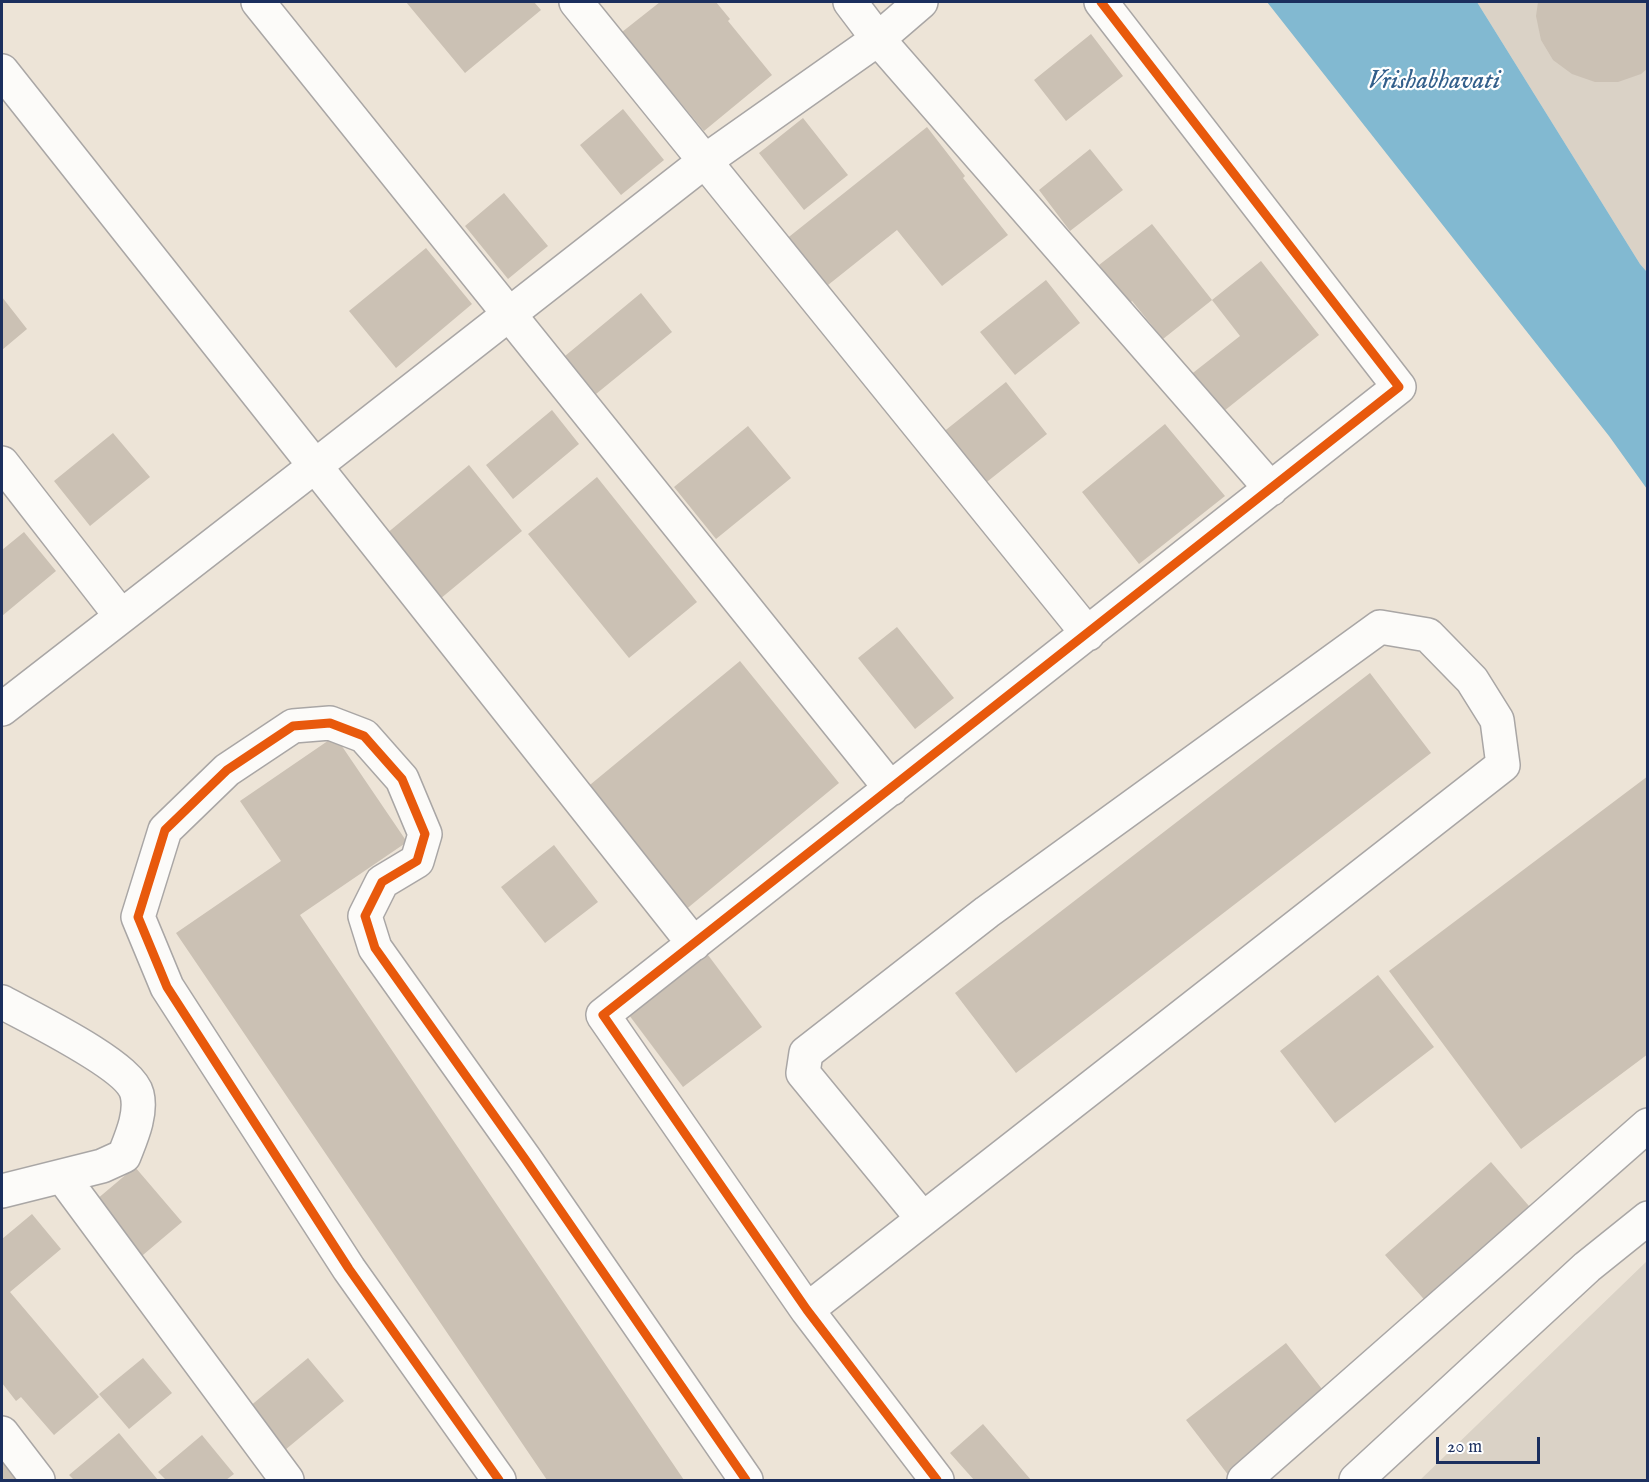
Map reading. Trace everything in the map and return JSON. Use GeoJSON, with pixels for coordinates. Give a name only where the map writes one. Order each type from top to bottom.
{"type":"FeatureCollection","features":[{"type":"Feature","properties":{"kind":"street"},"geometry":{"type":"LineString","coordinates":[[258,2],[891,789]]}},
{"type":"Feature","properties":{"kind":"street"},"geometry":{"type":"LineString","coordinates":[[576,2],[1088,633]]}},
{"type":"Feature","properties":{"kind":"street"},"geometry":{"type":"LineString","coordinates":[[850,2],[878,39],[1271,489]]}},
{"type":"Feature","properties":{"kind":"street"},"geometry":{"type":"LineString","coordinates":[[2,709],[705,161],[878,39],[921,2]]}},
{"type":"Feature","properties":{"kind":"street"},"geometry":{"type":"LineString","coordinates":[[937,1480],[807,1310],[603,1016],[1400,387],[1101,2]]}},
{"type":"Feature","properties":{"kind":"street"},"geometry":{"type":"LineString","coordinates":[[2,71],[694,944]]}},
{"type":"Feature","properties":{"kind":"street"},"geometry":{"type":"LineString","coordinates":[[2,463],[121,616]]}},
{"type":"Feature","properties":{"kind":"street"},"geometry":{"type":"LineString","coordinates":[[807,1310],[923,1220],[1503,765],[1497,720],[1472,680],[1428,635],[1380,627],[987,912],[806,1053],[803,1073],[923,1220]]}},
{"type":"Feature","properties":{"kind":"street"},"geometry":{"type":"LineString","coordinates":[[499,1480],[349,1269],[167,987],[138,917],[165,830],[227,770],[293,726],[330,723],[364,736],[402,779],[425,834],[417,861],[382,882],[365,916],[375,948],[525,1159],[746,1480]]}},
{"type":"Feature","properties":{"kind":"street"},"geometry":{"type":"LineString","coordinates":[[2,1002],[90,1050],[125,1076],[137,1092],[138,1112],[124,1156],[102,1166],[2,1191]]}},
{"type":"Feature","properties":{"kind":"street"},"geometry":{"type":"LineString","coordinates":[[1244,1480],[1647,1125]]}},
{"type":"Feature","properties":{"kind":"street"},"geometry":{"type":"LineString","coordinates":[[62,1176],[287,1480]]}},
{"type":"Feature","properties":{"kind":"street"},"geometry":{"type":"LineString","coordinates":[[1356,1480],[1587,1267],[1647,1218]]}},
{"type":"Feature","properties":{"kind":"street"},"geometry":{"type":"LineString","coordinates":[[2,1433],[38,1480]]}},
{"type":"Feature","properties":{"kind":"shaded area"},"geometry":{"type":"Polygon","coordinates":[[[1477,2],[1647,2],[1647,272],[1640,264],[1477,2]]]}},
{"type":"Feature","properties":{"kind":"shaded area"},"geometry":{"type":"Polygon","coordinates":[[[1647,1261],[1647,1480],[1420,1480],[1647,1261]]]}},
{"type":"Feature","properties":{"kind":"water","name":"Vrishabhavati"},"geometry":{"type":"Polygon","coordinates":[[[1267,2],[1477,2],[1647,272],[1647,489],[1609,436],[1267,2]]]}},
{"type":"Feature","properties":{"kind":"building"},"geometry":{"type":"Polygon","coordinates":[[[406,2],[534,2],[541,10],[465,73],[406,2]]]}},
{"type":"Feature","properties":{"kind":"building"},"geometry":{"type":"Polygon","coordinates":[[[660,2],[716,2],[730,19],[728,21],[772,75],[704,131],[622,32],[660,2]]]}},
{"type":"Feature","properties":{"kind":"building"},"geometry":{"type":"Polygon","coordinates":[[[1538,2],[1648,2],[1648,68],[1641,74],[1618,82],[1595,82],[1572,74],[1553,60],[1541,40],[1536,16],[1538,2]]]}},
{"type":"Feature","properties":{"kind":"building"},"geometry":{"type":"Polygon","coordinates":[[[1091,34],[1123,76],[1066,121],[1034,80],[1091,34]]]}},
{"type":"Feature","properties":{"kind":"building"},"geometry":{"type":"Polygon","coordinates":[[[623,109],[664,160],[621,195],[580,145],[623,109]]]}},
{"type":"Feature","properties":{"kind":"building"},"geometry":{"type":"Polygon","coordinates":[[[803,118],[848,175],[804,210],[759,153],[803,118]]]}},
{"type":"Feature","properties":{"kind":"building"},"geometry":{"type":"Polygon","coordinates":[[[927,127],[965,176],[963,178],[1008,235],[942,286],[897,230],[823,289],[785,240],[927,127]]]}},
{"type":"Feature","properties":{"kind":"building"},"geometry":{"type":"Polygon","coordinates":[[[1090,149],[1123,190],[1070,231],[1039,190],[1090,149]]]}},
{"type":"Feature","properties":{"kind":"building"},"geometry":{"type":"Polygon","coordinates":[[[504,193],[548,246],[508,279],[465,226],[504,193]]]}},
{"type":"Feature","properties":{"kind":"building"},"geometry":{"type":"Polygon","coordinates":[[[1152,224],[1212,300],[1163,339],[1132,301],[1129,304],[1099,265],[1152,224]]]}},
{"type":"Feature","properties":{"kind":"building"},"geometry":{"type":"Polygon","coordinates":[[[426,248],[472,304],[396,368],[349,311],[426,248]]]}},
{"type":"Feature","properties":{"kind":"building"},"geometry":{"type":"Polygon","coordinates":[[[1261,261],[1319,335],[1219,415],[1189,376],[1240,336],[1212,300],[1261,261]]]}},
{"type":"Feature","properties":{"kind":"building"},"geometry":{"type":"Polygon","coordinates":[[[1046,280],[1080,323],[1015,375],[980,332],[1046,280]]]}},
{"type":"Feature","properties":{"kind":"building"},"geometry":{"type":"Polygon","coordinates":[[[641,293],[672,332],[596,394],[565,356],[641,293]]]}},
{"type":"Feature","properties":{"kind":"building"},"geometry":{"type":"Polygon","coordinates":[[[2,297],[27,329],[2,350],[2,297]]]}},
{"type":"Feature","properties":{"kind":"building"},"geometry":{"type":"Polygon","coordinates":[[[1006,382],[1047,434],[978,489],[937,437],[1006,382]]]}},
{"type":"Feature","properties":{"kind":"building"},"geometry":{"type":"Polygon","coordinates":[[[552,410],[579,444],[513,499],[486,465],[552,410]]]}},
{"type":"Feature","properties":{"kind":"building"},"geometry":{"type":"Polygon","coordinates":[[[1165,424],[1225,496],[1139,564],[1082,492],[1165,424]]]}},
{"type":"Feature","properties":{"kind":"building"},"geometry":{"type":"Polygon","coordinates":[[[748,426],[791,478],[716,539],[674,487],[748,426]]]}},
{"type":"Feature","properties":{"kind":"building"},"geometry":{"type":"Polygon","coordinates":[[[113,433],[150,477],[90,526],[54,481],[113,433]]]}},
{"type":"Feature","properties":{"kind":"building"},"geometry":{"type":"Polygon","coordinates":[[[469,465],[522,531],[440,599],[386,534],[469,465]]]}},
{"type":"Feature","properties":{"kind":"building"},"geometry":{"type":"Polygon","coordinates":[[[597,477],[697,602],[629,658],[528,534],[597,477]]]}},
{"type":"Feature","properties":{"kind":"building"},"geometry":{"type":"Polygon","coordinates":[[[24,532],[56,571],[2,616],[2,550],[24,532]]]}},
{"type":"Feature","properties":{"kind":"building"},"geometry":{"type":"Polygon","coordinates":[[[897,627],[954,698],[915,729],[858,658],[897,627]]]}},
{"type":"Feature","properties":{"kind":"building"},"geometry":{"type":"Polygon","coordinates":[[[740,661],[839,783],[684,911],[585,789],[740,661]]]}},
{"type":"Feature","properties":{"kind":"building"},"geometry":{"type":"Polygon","coordinates":[[[1370,673],[1431,753],[1016,1073],[955,993],[1370,673]]]}},
{"type":"Feature","properties":{"kind":"building"},"geometry":{"type":"Polygon","coordinates":[[[335,736],[407,842],[300,915],[684,1480],[547,1480],[176,933],[281,861],[240,801],[335,736]]]}},
{"type":"Feature","properties":{"kind":"building"},"geometry":{"type":"Polygon","coordinates":[[[1648,776],[1648,1054],[1521,1149],[1389,971],[1648,776]]]}},
{"type":"Feature","properties":{"kind":"building"},"geometry":{"type":"Polygon","coordinates":[[[554,845],[598,902],[545,943],[501,887],[554,845]]]}},
{"type":"Feature","properties":{"kind":"building"},"geometry":{"type":"Polygon","coordinates":[[[705,951],[762,1027],[683,1087],[626,1011],[705,951]]]}},
{"type":"Feature","properties":{"kind":"building"},"geometry":{"type":"Polygon","coordinates":[[[1378,975],[1434,1047],[1335,1123],[1280,1051],[1378,975]]]}},
{"type":"Feature","properties":{"kind":"building"},"geometry":{"type":"Polygon","coordinates":[[[1491,1162],[1535,1213],[1429,1305],[1385,1255],[1491,1162]]]}},
{"type":"Feature","properties":{"kind":"building"},"geometry":{"type":"Polygon","coordinates":[[[135,1167],[182,1222],[137,1260],[90,1205],[135,1167]]]}},
{"type":"Feature","properties":{"kind":"building"},"geometry":{"type":"Polygon","coordinates":[[[32,1214],[61,1249],[10,1292],[99,1397],[54,1435],[21,1397],[16,1401],[2,1383],[2,1239],[32,1214]]]}},
{"type":"Feature","properties":{"kind":"building"},"geometry":{"type":"Polygon","coordinates":[[[1286,1343],[1329,1398],[1229,1476],[1186,1420],[1286,1343]]]}},
{"type":"Feature","properties":{"kind":"building"},"geometry":{"type":"Polygon","coordinates":[[[143,1358],[172,1393],[129,1429],[99,1394],[143,1358]]]}},
{"type":"Feature","properties":{"kind":"building"},"geometry":{"type":"Polygon","coordinates":[[[308,1358],[344,1401],[285,1450],[249,1407],[308,1358]]]}},
{"type":"Feature","properties":{"kind":"building"},"geometry":{"type":"Polygon","coordinates":[[[983,1424],[1031,1480],[974,1480],[950,1453],[983,1424]]]}},
{"type":"Feature","properties":{"kind":"building"},"geometry":{"type":"Polygon","coordinates":[[[119,1433],[158,1480],[74,1480],[69,1475],[119,1433]]]}},
{"type":"Feature","properties":{"kind":"building"},"geometry":{"type":"Polygon","coordinates":[[[202,1435],[234,1474],[226,1480],[166,1480],[158,1472],[202,1435]]]}},
{"type":"Feature","properties":{"kind":"building"},"geometry":{"type":"Polygon","coordinates":[[[2,1459],[28,1480],[2,1480],[2,1459]]]}},
{"type":"Feature","properties":{"kind":"cycle path"},"geometry":{"type":"LineString","coordinates":[[937,1480],[807,1310],[603,1015],[1399,387],[1101,2]]}},
{"type":"Feature","properties":{"kind":"cycle path"},"geometry":{"type":"LineString","coordinates":[[499,1480],[349,1269],[167,987],[138,917],[165,830],[227,770],[293,726],[330,723],[364,736],[402,779],[425,834],[417,861],[382,882],[365,916],[375,948],[525,1159],[746,1480]]}}]}
